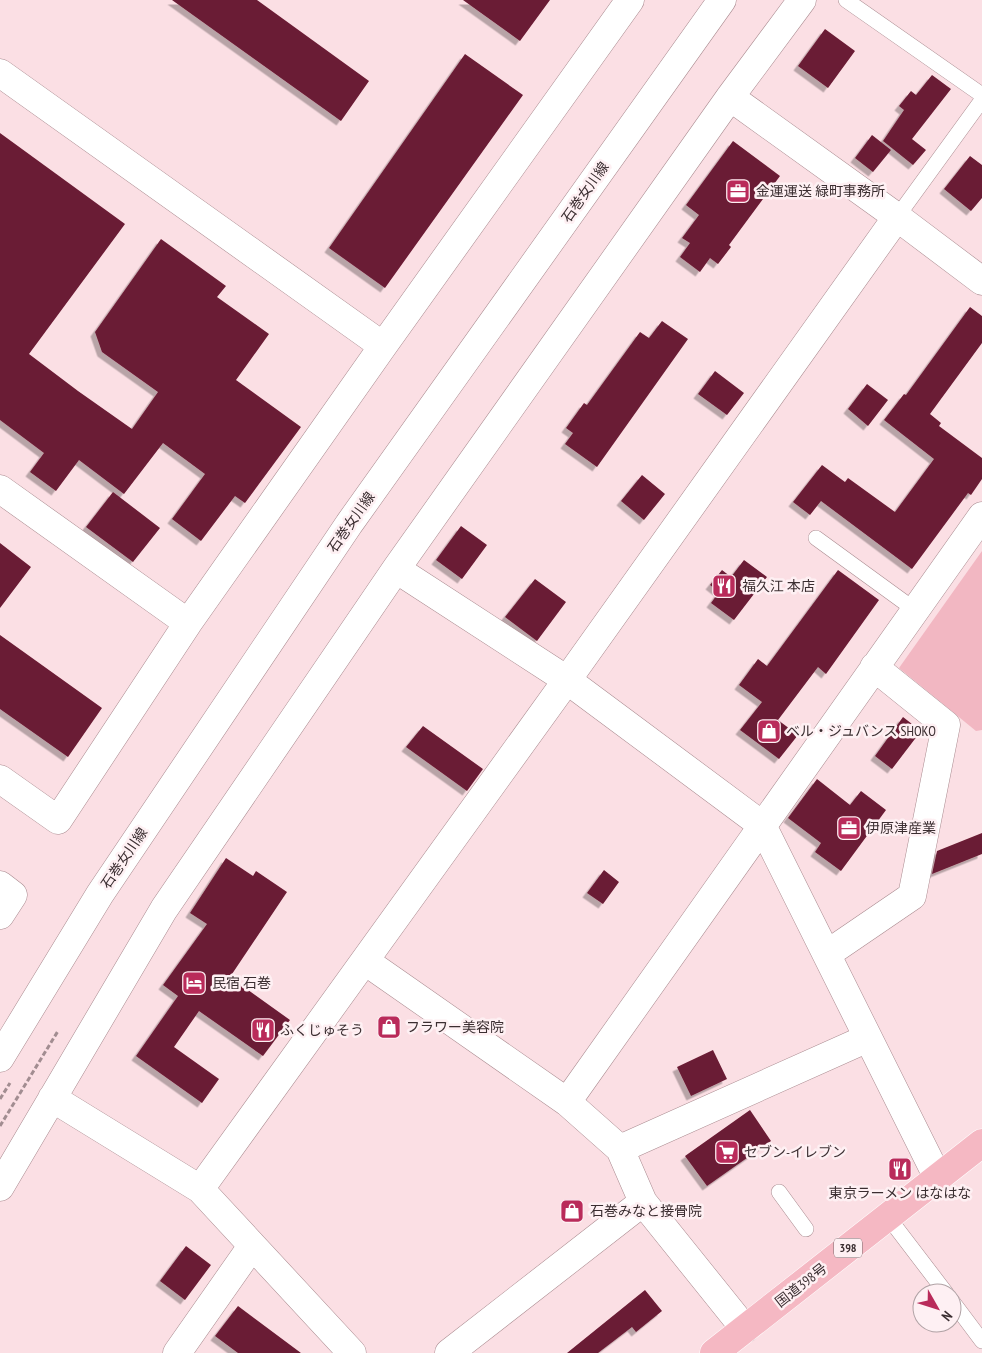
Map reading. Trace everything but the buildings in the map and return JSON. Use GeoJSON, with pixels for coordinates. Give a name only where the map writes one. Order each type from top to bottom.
{"type":"FeatureCollection","features":[{"type":"Feature","properties":{"kind":"highway","name":"国道398号"},"geometry":{"type":"LineString","coordinates":[[714,1353],[982,1143]]}},
{"type":"Feature","properties":{"kind":"street"},"geometry":{"type":"LineString","coordinates":[[0,779],[58,820],[188,623],[630,0]]}},
{"type":"Feature","properties":{"kind":"street","name":"石巻女川線"},"geometry":{"type":"LineString","coordinates":[[0,1058],[100,894],[349,524],[722,0]]}},
{"type":"Feature","properties":{"kind":"street"},"geometry":{"type":"LineString","coordinates":[[0,1188],[164,909],[396,569],[730,97],[802,0]]}},
{"type":"Feature","properties":{"kind":"street"},"geometry":{"type":"LineString","coordinates":[[0,73],[384,346]]}},
{"type":"Feature","properties":{"kind":"street"},"geometry":{"type":"LineString","coordinates":[[730,97],[982,281]]}},
{"type":"Feature","properties":{"kind":"street"},"geometry":{"type":"LineString","coordinates":[[200,1189],[567,680],[896,217]]}},
{"type":"Feature","properties":{"kind":"street"},"geometry":{"type":"LineString","coordinates":[[0,489],[188,623]]}},
{"type":"Feature","properties":{"kind":"street"},"geometry":{"type":"LineString","coordinates":[[567,1102],[982,516]]}},
{"type":"Feature","properties":{"kind":"street"},"geometry":{"type":"LineString","coordinates":[[396,569],[567,680],[762,825],[938,1178]]}},
{"type":"Feature","properties":{"kind":"street"},"geometry":{"type":"LineString","coordinates":[[826,954],[912,896],[946,726],[874,667]]}},
{"type":"Feature","properties":{"kind":"street"},"geometry":{"type":"LineString","coordinates":[[0,885],[13,895],[0,915]]}},
{"type":"Feature","properties":{"kind":"street"},"geometry":{"type":"LineString","coordinates":[[365,961],[567,1102],[620,1149],[643,1202],[744,1329]]}},
{"type":"Feature","properties":{"kind":"street"},"geometry":{"type":"LineString","coordinates":[[620,1149],[868,1038]]}},
{"type":"Feature","properties":{"kind":"street"},"geometry":{"type":"LineString","coordinates":[[52,1098],[200,1189],[352,1353]]}},
{"type":"Feature","properties":{"kind":"street"},"geometry":{"type":"LineString","coordinates":[[449,1353],[643,1202]]}},
{"type":"Feature","properties":{"kind":"street"},"geometry":{"type":"LineString","coordinates":[[177,1353],[252,1246]]}},
{"type":"Feature","properties":{"kind":"lane"},"geometry":{"type":"LineString","coordinates":[[846,0],[982,95]]}},
{"type":"Feature","properties":{"kind":"lane"},"geometry":{"type":"LineString","coordinates":[[896,217],[982,100]]}},
{"type":"Feature","properties":{"kind":"lane"},"geometry":{"type":"LineString","coordinates":[[816,538],[915,610]]}},
{"type":"Feature","properties":{"kind":"lane"},"geometry":{"type":"LineString","coordinates":[[779,1192],[806,1229]]}},
{"type":"Feature","properties":{"kind":"lane"},"geometry":{"type":"LineString","coordinates":[[888,1217],[938,1283]]}},
{"type":"Feature","properties":{"kind":"lane"},"geometry":{"type":"LineString","coordinates":[[962,1314],[982,1341]]}},
{"type":"Feature","properties":{"kind":"path"},"geometry":{"type":"LineString","coordinates":[[0,1126],[58,1031]]}},
{"type":"Feature","properties":{"kind":"shaded area"},"geometry":{"type":"Polygon","coordinates":[[[982,551],[982,730],[976,731],[899,668],[982,551]]]}},
{"type":"Feature","properties":{"kind":"place","name":"金運運送 緑町事務所"},"geometry":{"type":"Point","coordinates":[738,191]}},
{"type":"Feature","properties":{"kind":"place","name":"福久江 本店"},"geometry":{"type":"Point","coordinates":[724,586]}},
{"type":"Feature","properties":{"kind":"place","name":"ベル・ジュバンス SHOKO"},"geometry":{"type":"Point","coordinates":[769,731]}},
{"type":"Feature","properties":{"kind":"place","name":"伊原津産業"},"geometry":{"type":"Point","coordinates":[849,828]}},
{"type":"Feature","properties":{"kind":"place","name":"民宿 石巻"},"geometry":{"type":"Point","coordinates":[194,983]}},
{"type":"Feature","properties":{"kind":"place","name":"フラワー美容院"},"geometry":{"type":"Point","coordinates":[389,1027]}},
{"type":"Feature","properties":{"kind":"place","name":"ふくじゅそう"},"geometry":{"type":"Point","coordinates":[263,1030]}},
{"type":"Feature","properties":{"kind":"place","name":"セブン-イレブン"},"geometry":{"type":"Point","coordinates":[727,1152]}},
{"type":"Feature","properties":{"kind":"place","name":"東京ラーメン はなはな"},"geometry":{"type":"Point","coordinates":[900,1169]}},
{"type":"Feature","properties":{"kind":"place","name":"石巻みなと接骨院"},"geometry":{"type":"Point","coordinates":[572,1211]}}]}
